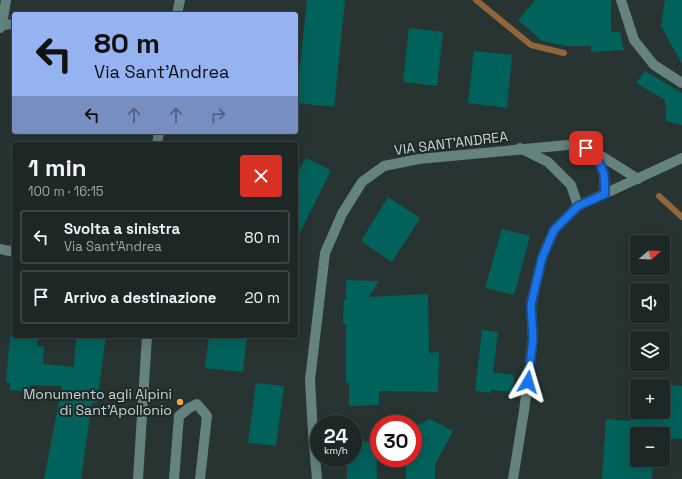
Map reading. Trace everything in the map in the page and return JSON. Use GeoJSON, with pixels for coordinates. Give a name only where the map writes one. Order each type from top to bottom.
{"type":"FeatureCollection","features":[{"type":"Feature","properties":{"kind":"street"},"geometry":{"type":"LineString","coordinates":[[6,0],[1,27],[12,24]]}},
{"type":"Feature","properties":{"kind":"street"},"geometry":{"type":"LineString","coordinates":[[177,12],[180,0]]}},
{"type":"Feature","properties":{"kind":"street"},"geometry":{"type":"LineString","coordinates":[[622,0],[634,40],[654,65],[682,84]]}},
{"type":"Feature","properties":{"kind":"street","name":"VIA SANT'ANDREA"},"geometry":{"type":"LineString","coordinates":[[317,479],[312,433],[310,380],[325,253],[342,214],[362,182],[384,166],[419,159],[520,148],[578,144],[595,152],[638,179]]}},
{"type":"Feature","properties":{"kind":"street","name":"VIA SANT'ANDREA"},"geometry":{"type":"LineString","coordinates":[[520,148],[548,162],[571,185],[578,206]]}},
{"type":"Feature","properties":{"kind":"street"},"geometry":{"type":"LineString","coordinates":[[595,152],[604,174],[605,194]]}},
{"type":"Feature","properties":{"kind":"street"},"geometry":{"type":"LineString","coordinates":[[513,479],[524,411],[533,338],[531,305],[542,258],[554,230],[578,206],[682,158]]}},
{"type":"Feature","properties":{"kind":"street"},"geometry":{"type":"LineString","coordinates":[[0,249],[12,250]]}},
{"type":"Feature","properties":{"kind":"street"},"geometry":{"type":"LineString","coordinates":[[138,479],[147,338]]}},
{"type":"Feature","properties":{"kind":"street"},"geometry":{"type":"LineString","coordinates":[[174,479],[179,416],[197,404],[207,416],[200,479]]}},
{"type":"Feature","properties":{"kind":"building"},"geometry":{"type":"Polygon","coordinates":[[[307,0],[345,0],[334,107],[298,103],[298,84],[307,0]]]}},
{"type":"Feature","properties":{"kind":"building"},"geometry":{"type":"Polygon","coordinates":[[[535,0],[611,0],[611,32],[620,32],[624,50],[591,52],[591,46],[567,46],[542,41],[518,20],[535,0]]]}},
{"type":"Feature","properties":{"kind":"building"},"geometry":{"type":"Polygon","coordinates":[[[665,0],[682,0],[682,64],[661,26],[665,0]]]}},
{"type":"Feature","properties":{"kind":"building"},"geometry":{"type":"Polygon","coordinates":[[[409,28],[443,32],[437,86],[403,82],[409,28]]]}},
{"type":"Feature","properties":{"kind":"building"},"geometry":{"type":"Polygon","coordinates":[[[474,51],[512,55],[507,108],[468,103],[474,51]]]}},
{"type":"Feature","properties":{"kind":"building"},"geometry":{"type":"Polygon","coordinates":[[[645,71],[682,93],[682,125],[666,121],[665,100],[636,83],[645,71]]]}},
{"type":"Feature","properties":{"kind":"building"},"geometry":{"type":"Polygon","coordinates":[[[306,158],[331,170],[298,237],[298,172],[306,158]]]}},
{"type":"Feature","properties":{"kind":"building"},"geometry":{"type":"Polygon","coordinates":[[[388,197],[420,218],[392,262],[361,241],[388,197]]]}},
{"type":"Feature","properties":{"kind":"building"},"geometry":{"type":"Polygon","coordinates":[[[502,229],[530,236],[514,295],[485,288],[502,229]]]}},
{"type":"Feature","properties":{"kind":"building"},"geometry":{"type":"Polygon","coordinates":[[[346,280],[379,281],[369,297],[428,294],[429,353],[439,352],[438,392],[379,391],[379,405],[349,406],[349,383],[346,383],[346,324],[343,324],[344,300],[346,300],[346,280]]]}},
{"type":"Feature","properties":{"kind":"building"},"geometry":{"type":"Polygon","coordinates":[[[482,330],[498,332],[493,372],[514,375],[513,392],[491,390],[491,393],[475,391],[482,330]]]}},
{"type":"Feature","properties":{"kind":"building"},"geometry":{"type":"Polygon","coordinates":[[[10,336],[12,336],[12,338],[38,338],[37,346],[44,346],[43,364],[74,367],[76,338],[106,338],[97,403],[92,403],[81,479],[44,479],[62,386],[30,385],[29,392],[10,390],[10,383],[6,382],[10,336]]]}},
{"type":"Feature","properties":{"kind":"building"},"geometry":{"type":"Polygon","coordinates":[[[209,338],[247,338],[243,372],[205,368],[209,338]]]}},
{"type":"Feature","properties":{"kind":"building"},"geometry":{"type":"Polygon","coordinates":[[[256,383],[284,386],[276,446],[248,443],[256,383]]]}},
{"type":"Feature","properties":{"kind":"building"},"geometry":{"type":"Polygon","coordinates":[[[670,385],[682,386],[682,439],[670,438],[670,427],[630,427],[630,467],[653,467],[652,479],[602,479],[606,419],[631,421],[631,419],[670,419],[670,385]]]}},
{"type":"Feature","properties":{"kind":"building"},"geometry":{"type":"Polygon","coordinates":[[[430,419],[453,431],[435,465],[435,479],[406,479],[406,467],[422,467],[422,423],[430,419]]]}},
{"type":"Feature","properties":{"kind":"building"},"geometry":{"type":"Polygon","coordinates":[[[370,441],[370,467],[377,467],[377,479],[347,479],[347,467],[362,467],[362,442],[370,441]]]}},
{"type":"Feature","properties":{"kind":"waterway"},"geometry":{"type":"LineString","coordinates":[[476,0],[531,45],[564,53]]}},
{"type":"Feature","properties":{"kind":"waterway"},"geometry":{"type":"LineString","coordinates":[[659,196],[682,217]]}},
{"type":"Feature","properties":{"kind":"place","name":"Monumento agli Alpini di Sant'Apollonio"},"geometry":{"type":"Point","coordinates":[180,402]}},
{"type":"Feature","properties":{"kind":"route"},"geometry":{"type":"LineString","coordinates":[[528,382],[533,338],[531,305],[542,258],[554,230],[578,206],[605,194],[604,174],[595,152],[586,148]]}}]}
